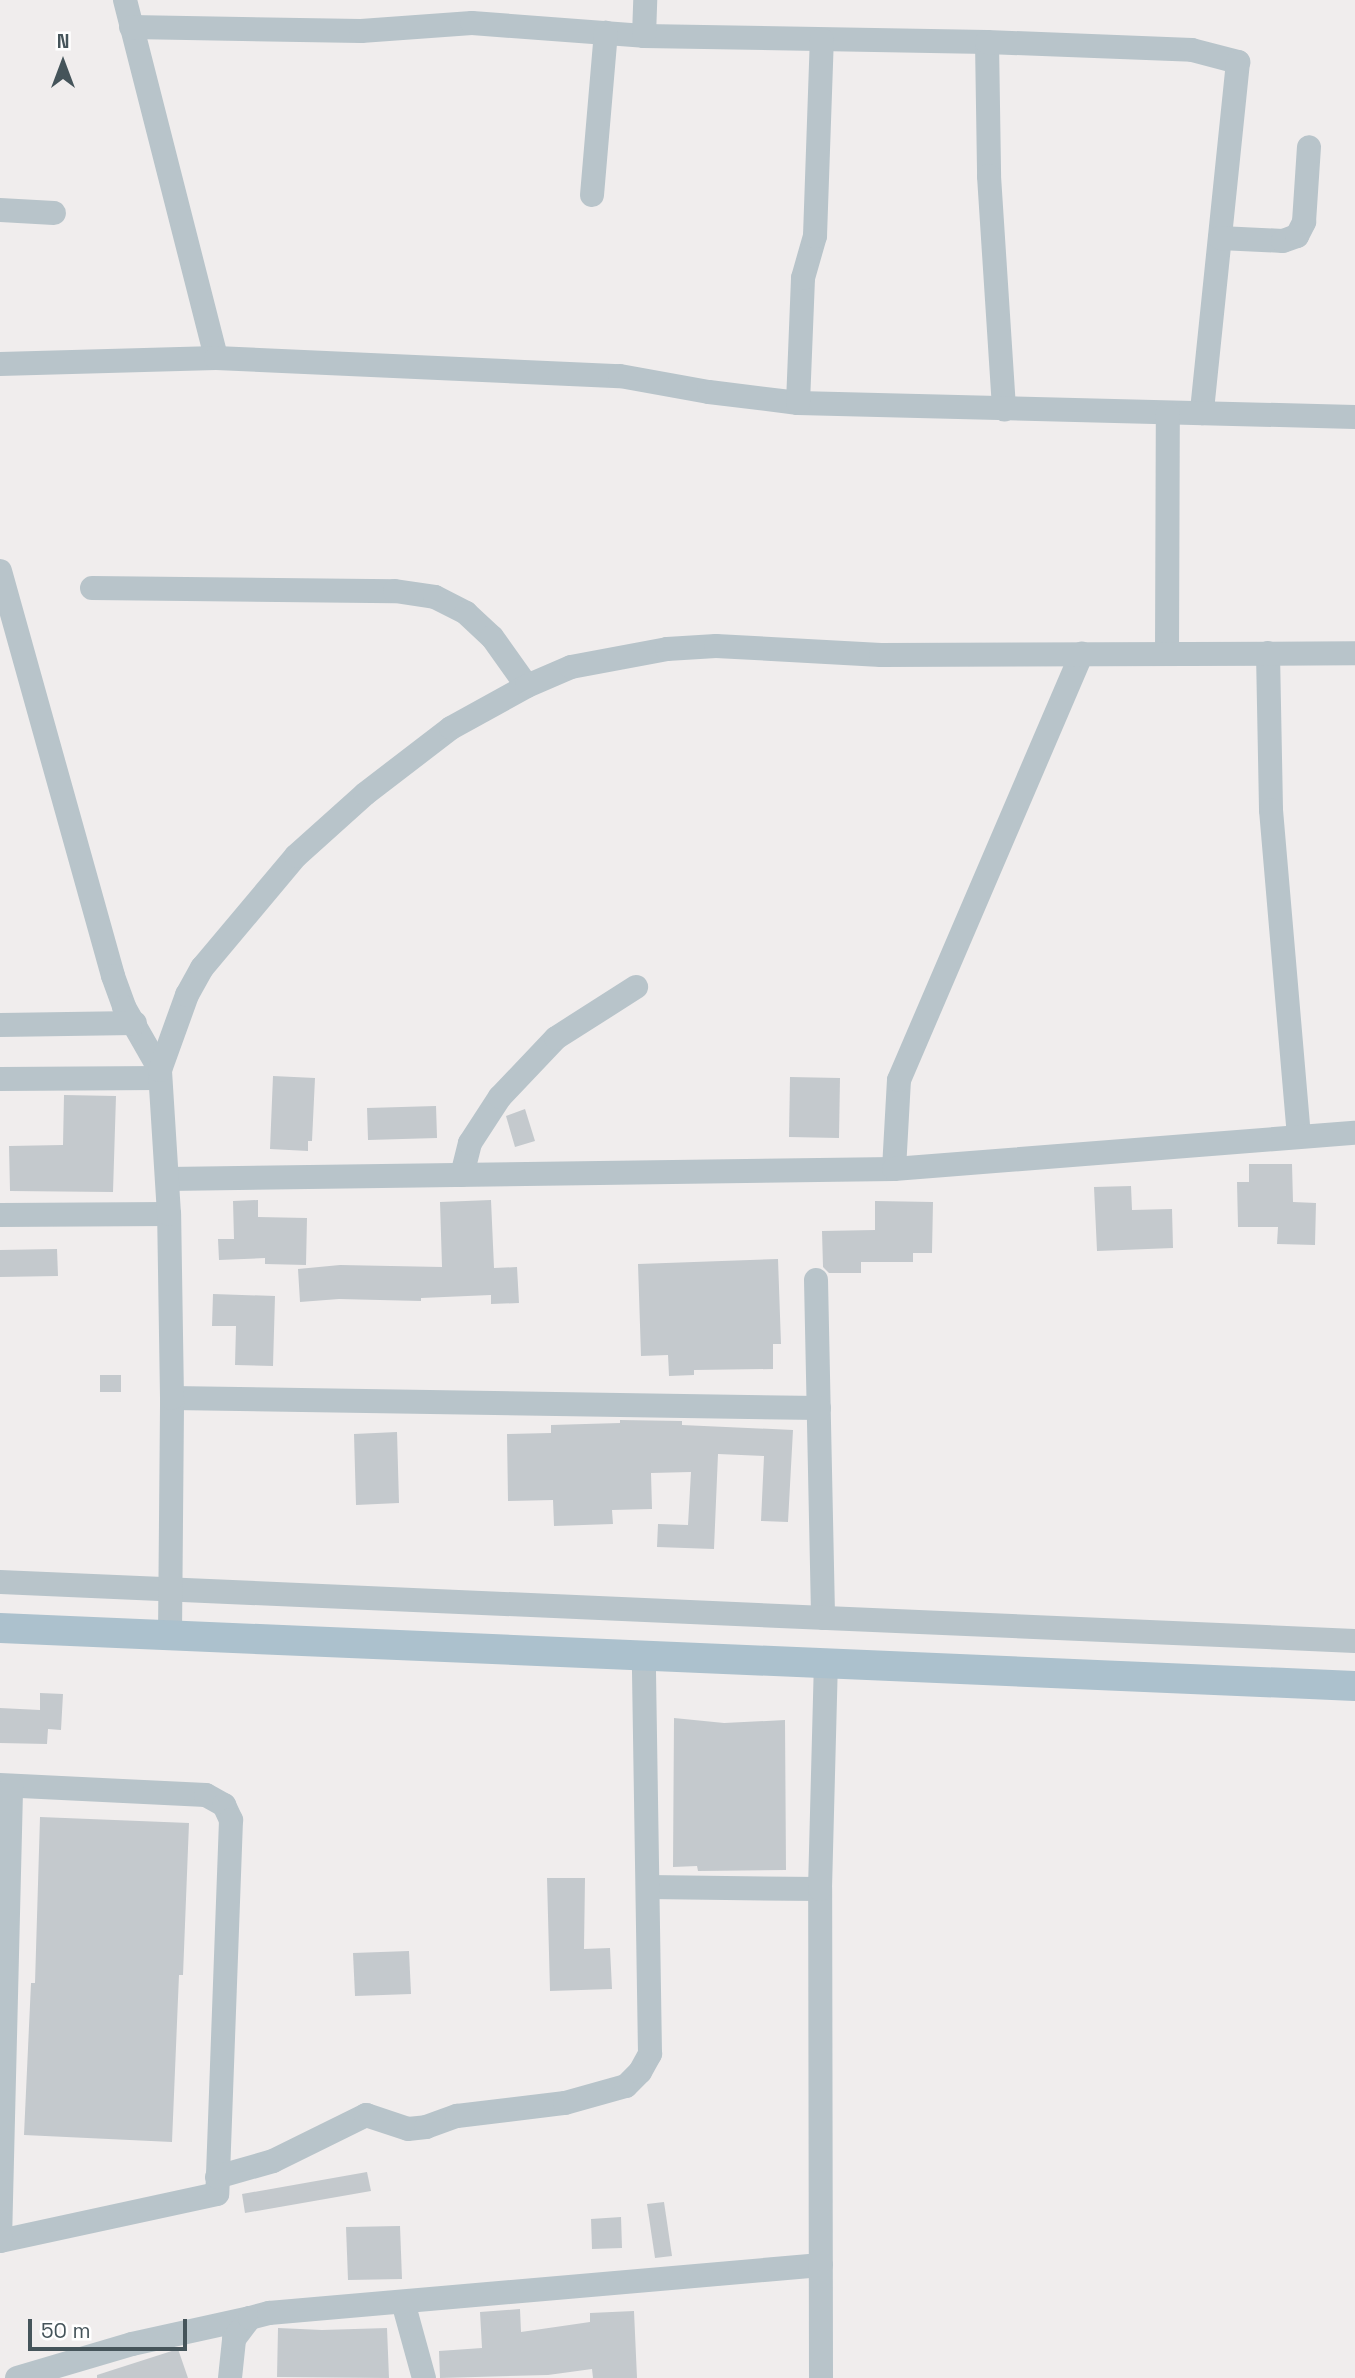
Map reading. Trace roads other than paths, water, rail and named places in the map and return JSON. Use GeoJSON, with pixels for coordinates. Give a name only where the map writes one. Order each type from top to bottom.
{"type":"FeatureCollection","features":[{"type":"Feature","properties":{"kind":"main road"},"geometry":{"type":"LineString","coordinates":[[0,1628],[1355,1686]]}},
{"type":"Feature","properties":{"kind":"street"},"geometry":{"type":"LineString","coordinates":[[125,0],[216,358]]}},
{"type":"Feature","properties":{"kind":"street"},"geometry":{"type":"LineString","coordinates":[[643,36],[645,0]]}},
{"type":"Feature","properties":{"kind":"street"},"geometry":{"type":"LineString","coordinates":[[131,27],[362,32],[472,23],[643,36],[987,42],[1192,50],[1238,62],[1202,413]]}},
{"type":"Feature","properties":{"kind":"street"},"geometry":{"type":"LineString","coordinates":[[592,195],[606,33]]}},
{"type":"Feature","properties":{"kind":"street"},"geometry":{"type":"LineString","coordinates":[[798,402],[803,278],[815,236],[822,40]]}},
{"type":"Feature","properties":{"kind":"street"},"geometry":{"type":"LineString","coordinates":[[987,42],[989,176],[1004,410]]}},
{"type":"Feature","properties":{"kind":"street"},"geometry":{"type":"LineString","coordinates":[[1220,238],[1283,241],[1297,236],[1304,222],[1309,147]]}},
{"type":"Feature","properties":{"kind":"street"},"geometry":{"type":"LineString","coordinates":[[0,210],[54,213]]}},
{"type":"Feature","properties":{"kind":"street"},"geometry":{"type":"LineString","coordinates":[[0,365],[216,358],[620,376],[709,392],[798,402],[1004,410],[1355,417]]}},
{"type":"Feature","properties":{"kind":"street"},"geometry":{"type":"LineString","coordinates":[[1167,654],[1168,413]]}},
{"type":"Feature","properties":{"kind":"street"},"geometry":{"type":"LineString","coordinates":[[0,571],[65,813],[113,976],[124,1007],[135,1023],[160,1074],[169,1214],[172,1398],[170,1635]]}},
{"type":"Feature","properties":{"kind":"street"},"geometry":{"type":"LineString","coordinates":[[92,588],[395,591],[435,597],[466,614],[492,637],[527,686]]}},
{"type":"Feature","properties":{"kind":"street"},"geometry":{"type":"LineString","coordinates":[[160,1074],[187,995],[202,968],[296,856],[365,794],[451,728],[527,686],[572,667],[667,649],[716,646],[881,655],[1355,653]]}},
{"type":"Feature","properties":{"kind":"street"},"geometry":{"type":"LineString","coordinates":[[1268,653],[1271,810],[1299,1136]]}},
{"type":"Feature","properties":{"kind":"street"},"geometry":{"type":"LineString","coordinates":[[894,1169],[899,1080],[1082,654]]}},
{"type":"Feature","properties":{"kind":"street"},"geometry":{"type":"LineString","coordinates":[[463,1175],[470,1143],[500,1097],[556,1038],[636,987]]}},
{"type":"Feature","properties":{"kind":"street"},"geometry":{"type":"LineString","coordinates":[[0,1025],[135,1023]]}},
{"type":"Feature","properties":{"kind":"street"},"geometry":{"type":"LineString","coordinates":[[0,1079],[160,1074]]}},
{"type":"Feature","properties":{"kind":"street"},"geometry":{"type":"LineString","coordinates":[[168,1179],[894,1169],[1355,1133]]}},
{"type":"Feature","properties":{"kind":"street"},"geometry":{"type":"LineString","coordinates":[[0,1214],[169,1214]]}},
{"type":"Feature","properties":{"kind":"street"},"geometry":{"type":"LineString","coordinates":[[816,1280],[822,1618]]}},
{"type":"Feature","properties":{"kind":"street"},"geometry":{"type":"LineString","coordinates":[[172,1398],[819,1408]]}},
{"type":"Feature","properties":{"kind":"street"},"geometry":{"type":"LineString","coordinates":[[0,1582],[1355,1641]]}},
{"type":"Feature","properties":{"kind":"street"},"geometry":{"type":"LineString","coordinates":[[217,2177],[273,2161],[366,2115],[408,2129],[426,2127],[457,2116],[565,2103],[626,2086],[640,2072],[650,2054],[643,1656]]}},
{"type":"Feature","properties":{"kind":"street"},"geometry":{"type":"LineString","coordinates":[[821,2378],[820,1889],[826,1663]]}},
{"type":"Feature","properties":{"kind":"street"},"geometry":{"type":"LineString","coordinates":[[5,1786],[206,1795],[224,1805],[231,1820],[217,2194],[0,2241],[5,1786]]}},
{"type":"Feature","properties":{"kind":"street"},"geometry":{"type":"LineString","coordinates":[[649,1886],[820,1889]]}},
{"type":"Feature","properties":{"kind":"street"},"geometry":{"type":"LineString","coordinates":[[17,2378],[132,2344],[269,2313],[821,2265]]}},
{"type":"Feature","properties":{"kind":"street"},"geometry":{"type":"LineString","coordinates":[[403,2302],[424,2378]]}},
{"type":"Feature","properties":{"kind":"street"},"geometry":{"type":"LineString","coordinates":[[230,2378],[234,2339],[250,2318]]}}]}
